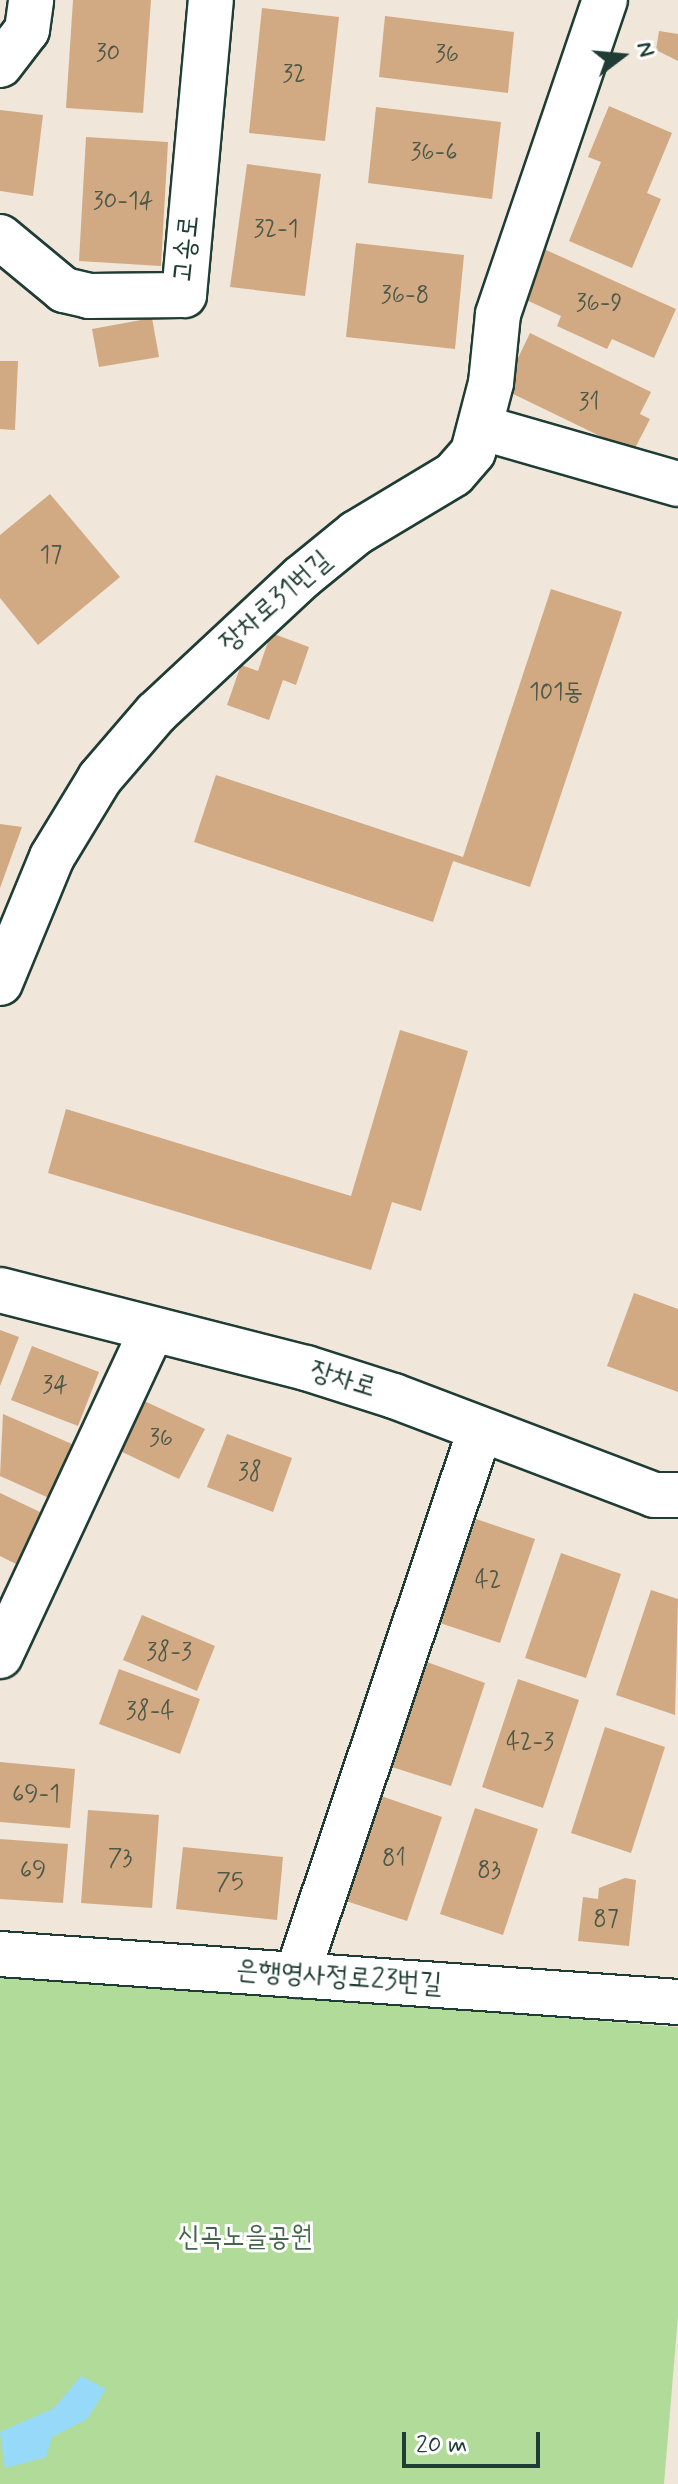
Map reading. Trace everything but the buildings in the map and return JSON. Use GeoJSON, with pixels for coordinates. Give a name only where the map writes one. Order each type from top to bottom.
{"type":"FeatureCollection","features":[{"type":"Feature","properties":{"kind":"street"},"geometry":{"type":"LineString","coordinates":[[0,65],[27,30],[31,0]]}},
{"type":"Feature","properties":{"kind":"street","name":"고송로"},"geometry":{"type":"LineString","coordinates":[[0,237],[64,290],[89,296],[184,295],[211,0]]}},
{"type":"Feature","properties":{"kind":"street"},"geometry":{"type":"LineString","coordinates":[[605,0],[498,314],[483,428],[678,484]]}},
{"type":"Feature","properties":{"kind":"street","name":"장차로31번길"},"geometry":{"type":"LineString","coordinates":[[0,983],[52,857],[100,778],[167,703],[302,577],[356,533],[454,474],[473,452],[483,428]]}},
{"type":"Feature","properties":{"kind":"street","name":"장차로"},"geometry":{"type":"LineString","coordinates":[[0,1290],[306,1368],[670,1499]]}},
{"type":"Feature","properties":{"kind":"street"},"geometry":{"type":"LineString","coordinates":[[0,1656],[152,1330]]}},
{"type":"Feature","properties":{"kind":"street"},"geometry":{"type":"LineString","coordinates":[[297,1975],[480,1430]]}},
{"type":"Feature","properties":{"kind":"street","name":"은행영사정로23번길"},"geometry":{"type":"LineString","coordinates":[[0,1954],[678,2002]]}},
{"type":"Feature","properties":{"kind":"green space","name":"신곡노을공원"},"geometry":{"type":"Polygon","coordinates":[[[0,1974],[678,2027],[678,2316],[664,2484],[0,2484],[0,1974]]]}},
{"type":"Feature","properties":{"kind":"water"},"geometry":{"type":"Polygon","coordinates":[[[81,2376],[106,2389],[87,2419],[52,2437],[46,2457],[5,2468],[0,2432],[54,2408],[81,2376]]]}}]}
